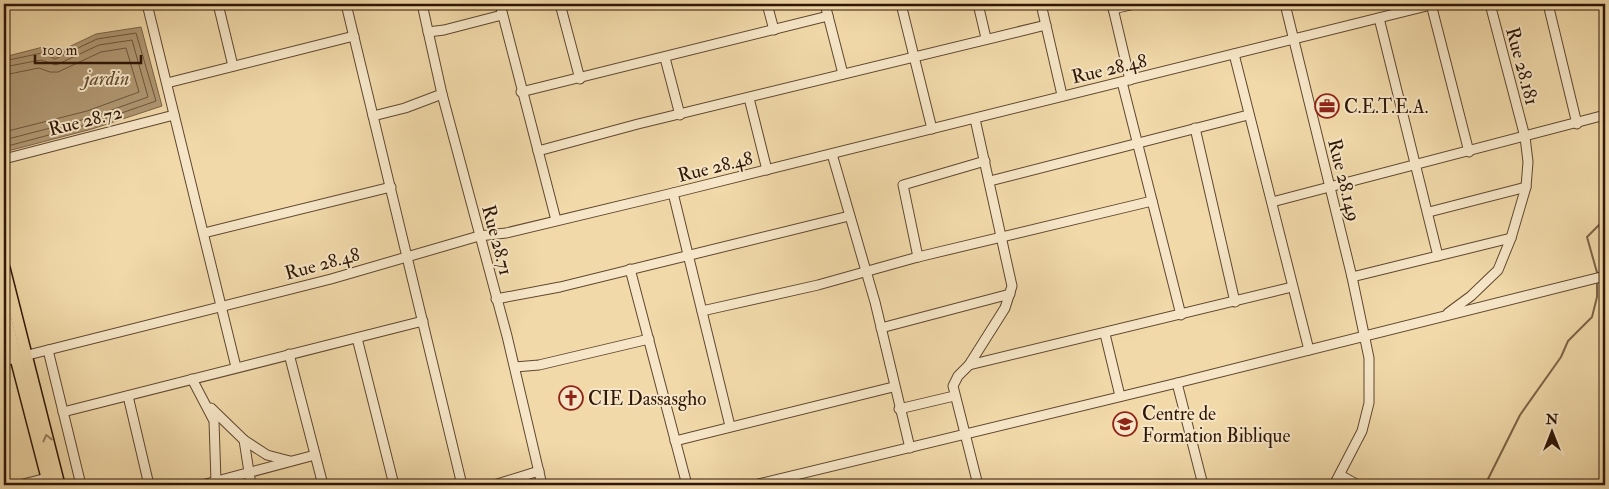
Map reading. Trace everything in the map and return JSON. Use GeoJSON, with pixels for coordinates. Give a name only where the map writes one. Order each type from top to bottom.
{"type":"FeatureCollection","features":[{"type":"Feature","properties":{"kind":"main road"},"geometry":{"type":"LineString","coordinates":[[4,268],[11,358],[59,485]]}},
{"type":"Feature","properties":{"kind":"main road"},"geometry":{"type":"LineString","coordinates":[[4,312],[11,358],[48,482]]}},
{"type":"Feature","properties":{"kind":"street"},"geometry":{"type":"LineString","coordinates":[[147,4],[236,367]]}},
{"type":"Feature","properties":{"kind":"street"},"geometry":{"type":"LineString","coordinates":[[218,4],[234,66]]}},
{"type":"Feature","properties":{"kind":"street"},"geometry":{"type":"LineString","coordinates":[[346,4],[462,485]]}},
{"type":"Feature","properties":{"kind":"street","name":"Rue 28.71"},"geometry":{"type":"LineString","coordinates":[[422,4],[442,94],[515,367],[542,485]]}},
{"type":"Feature","properties":{"kind":"street"},"geometry":{"type":"LineString","coordinates":[[500,4],[521,92],[556,220]]}},
{"type":"Feature","properties":{"kind":"street"},"geometry":{"type":"LineString","coordinates":[[560,4],[580,79]]}},
{"type":"Feature","properties":{"kind":"street"},"geometry":{"type":"LineString","coordinates":[[565,18],[568,4]]}},
{"type":"Feature","properties":{"kind":"street"},"geometry":{"type":"LineString","coordinates":[[767,4],[774,30]]}},
{"type":"Feature","properties":{"kind":"street"},"geometry":{"type":"LineString","coordinates":[[825,4],[843,74]]}},
{"type":"Feature","properties":{"kind":"street"},"geometry":{"type":"LineString","coordinates":[[901,4],[932,129]]}},
{"type":"Feature","properties":{"kind":"street"},"geometry":{"type":"LineString","coordinates":[[978,4],[986,38]]}},
{"type":"Feature","properties":{"kind":"street"},"geometry":{"type":"LineString","coordinates":[[1041,4],[1062,95]]}},
{"type":"Feature","properties":{"kind":"street"},"geometry":{"type":"LineString","coordinates":[[1135,4],[1112,6],[1138,143],[1181,315]]}},
{"type":"Feature","properties":{"kind":"street","name":"Rue 28.149"},"geometry":{"type":"LineString","coordinates":[[1285,4],[1352,276],[1369,358],[1368,403],[1358,443],[1334,485]]}},
{"type":"Feature","properties":{"kind":"street"},"geometry":{"type":"LineString","coordinates":[[1433,4],[1469,152]]}},
{"type":"Feature","properties":{"kind":"street","name":"Rue 28.48"},"geometry":{"type":"LineString","coordinates":[[11,358],[221,306],[480,236],[506,232],[673,193],[1433,4]]}},
{"type":"Feature","properties":{"kind":"street","name":"Rue 28.181"},"geometry":{"type":"LineString","coordinates":[[1444,316],[1489,281],[1498,270],[1511,238],[1526,187],[1528,162],[1525,137],[1490,4]]}},
{"type":"Feature","properties":{"kind":"street"},"geometry":{"type":"LineString","coordinates":[[1548,4],[1577,124]]}},
{"type":"Feature","properties":{"kind":"street"},"geometry":{"type":"LineString","coordinates":[[1603,4],[1605,12]]}},
{"type":"Feature","properties":{"kind":"street"},"geometry":{"type":"LineString","coordinates":[[428,32],[444,30],[502,15]]}},
{"type":"Feature","properties":{"kind":"street"},"geometry":{"type":"LineString","coordinates":[[521,92],[665,58],[828,16]]}},
{"type":"Feature","properties":{"kind":"street"},"geometry":{"type":"LineString","coordinates":[[1380,18],[1429,212],[1438,256]]}},
{"type":"Feature","properties":{"kind":"street"},"geometry":{"type":"LineString","coordinates":[[538,151],[986,38],[1046,25]]}},
{"type":"Feature","properties":{"kind":"street"},"geometry":{"type":"LineString","coordinates":[[167,83],[354,36]]}},
{"type":"Feature","properties":{"kind":"street"},"geometry":{"type":"LineString","coordinates":[[1234,54],[1309,350]]}},
{"type":"Feature","properties":{"kind":"street"},"geometry":{"type":"LineString","coordinates":[[665,58],[680,115]]}},
{"type":"Feature","properties":{"kind":"street"},"geometry":{"type":"LineString","coordinates":[[374,116],[406,108],[442,94]]}},
{"type":"Feature","properties":{"kind":"street"},"geometry":{"type":"LineString","coordinates":[[749,98],[767,170]]}},
{"type":"Feature","properties":{"kind":"street","name":"Rue 28.72"},"geometry":{"type":"LineString","coordinates":[[4,158],[174,115]]}},
{"type":"Feature","properties":{"kind":"street"},"geometry":{"type":"LineString","coordinates":[[990,181],[1248,115]]}},
{"type":"Feature","properties":{"kind":"street"},"geometry":{"type":"LineString","coordinates":[[1272,202],[1577,124],[1605,115]]}},
{"type":"Feature","properties":{"kind":"street"},"geometry":{"type":"LineString","coordinates":[[975,119],[1011,282],[1010,294],[992,330],[969,365],[954,382],[954,396],[978,485]]}},
{"type":"Feature","properties":{"kind":"street"},"geometry":{"type":"LineString","coordinates":[[1195,128],[1235,302]]}},
{"type":"Feature","properties":{"kind":"street"},"geometry":{"type":"LineString","coordinates":[[832,154],[881,328],[893,387],[910,448]]}},
{"type":"Feature","properties":{"kind":"street"},"geometry":{"type":"LineString","coordinates":[[918,257],[904,185],[985,161]]}},
{"type":"Feature","properties":{"kind":"street"},"geometry":{"type":"LineString","coordinates":[[204,233],[391,187]]}},
{"type":"Feature","properties":{"kind":"street"},"geometry":{"type":"LineString","coordinates":[[1429,212],[1526,187]]}},
{"type":"Feature","properties":{"kind":"street"},"geometry":{"type":"LineString","coordinates":[[673,193],[730,426]]}},
{"type":"Feature","properties":{"kind":"street"},"geometry":{"type":"LineString","coordinates":[[702,311],[866,273],[918,257],[1152,201]]}},
{"type":"Feature","properties":{"kind":"street"},"geometry":{"type":"LineString","coordinates":[[496,299],[560,287],[688,254],[850,216]]}},
{"type":"Feature","properties":{"kind":"street"},"geometry":{"type":"LineString","coordinates":[[1352,276],[1511,238]]}},
{"type":"Feature","properties":{"kind":"street"},"geometry":{"type":"LineString","coordinates":[[630,269],[687,485]]}},
{"type":"Feature","properties":{"kind":"street"},"geometry":{"type":"LineString","coordinates":[[754,485],[790,481],[965,434],[1604,276]]}},
{"type":"Feature","properties":{"kind":"street"},"geometry":{"type":"LineString","coordinates":[[969,365],[1105,334],[1292,287]]}},
{"type":"Feature","properties":{"kind":"street"},"geometry":{"type":"LineString","coordinates":[[881,328],[1010,294]]}},
{"type":"Feature","properties":{"kind":"street"},"geometry":{"type":"LineString","coordinates":[[63,412],[423,321]]}},
{"type":"Feature","properties":{"kind":"street"},"geometry":{"type":"LineString","coordinates":[[1105,334],[1120,396]]}},
{"type":"Feature","properties":{"kind":"street"},"geometry":{"type":"LineString","coordinates":[[357,338],[394,485]]}},
{"type":"Feature","properties":{"kind":"street"},"geometry":{"type":"LineString","coordinates":[[515,367],[539,365],[649,339]]}},
{"type":"Feature","properties":{"kind":"street"},"geometry":{"type":"LineString","coordinates":[[48,350],[81,485]]}},
{"type":"Feature","properties":{"kind":"street"},"geometry":{"type":"LineString","coordinates":[[288,354],[323,485]]}},
{"type":"Feature","properties":{"kind":"street"},"geometry":{"type":"LineString","coordinates":[[192,379],[214,420],[216,482]]}},
{"type":"Feature","properties":{"kind":"street"},"geometry":{"type":"LineString","coordinates":[[1177,383],[1203,485]]}},
{"type":"Feature","properties":{"kind":"street"},"geometry":{"type":"LineString","coordinates":[[675,441],[893,387]]}},
{"type":"Feature","properties":{"kind":"street"},"geometry":{"type":"LineString","coordinates":[[128,396],[149,485]]}},
{"type":"Feature","properties":{"kind":"street"},"geometry":{"type":"LineString","coordinates":[[899,409],[954,396]]}},
{"type":"Feature","properties":{"kind":"street"},"geometry":{"type":"LineString","coordinates":[[205,402],[244,440],[267,455],[291,461]]}},
{"type":"Feature","properties":{"kind":"street"},"geometry":{"type":"LineString","coordinates":[[244,440],[251,485]]}},
{"type":"Feature","properties":{"kind":"street"},"geometry":{"type":"LineString","coordinates":[[202,485],[315,454]]}},
{"type":"Feature","properties":{"kind":"street"},"geometry":{"type":"LineString","coordinates":[[494,485],[539,471]]}},
{"type":"Feature","properties":{"kind":"street"},"geometry":{"type":"LineString","coordinates":[[1340,475],[1358,485]]}},
{"type":"Feature","properties":{"kind":"street"},"geometry":{"type":"LineString","coordinates":[[19,485],[48,482]]}},
{"type":"Feature","properties":{"kind":"water","name":"jardin"},"geometry":{"type":"Polygon","coordinates":[[[141,27],[162,106],[92,129],[4,152],[4,57],[43,47],[54,54],[96,34],[141,27]]]}},
{"type":"Feature","properties":{"kind":"waterway"},"geometry":{"type":"LineString","coordinates":[[1598,276],[1587,237],[1605,219]]}},
{"type":"Feature","properties":{"kind":"waterway"},"geometry":{"type":"LineString","coordinates":[[1485,485],[1520,415],[1561,357],[1568,341],[1592,317],[1597,297],[1597,281]]}},
{"type":"Feature","properties":{"kind":"place","name":"C.E.T.E.A."},"geometry":{"type":"Point","coordinates":[1327,106]}},
{"type":"Feature","properties":{"kind":"place","name":"CIE Dassasgho"},"geometry":{"type":"Point","coordinates":[571,398]}},
{"type":"Feature","properties":{"kind":"place","name":"Centre de Formation Biblique"},"geometry":{"type":"Point","coordinates":[1125,424]}}]}
